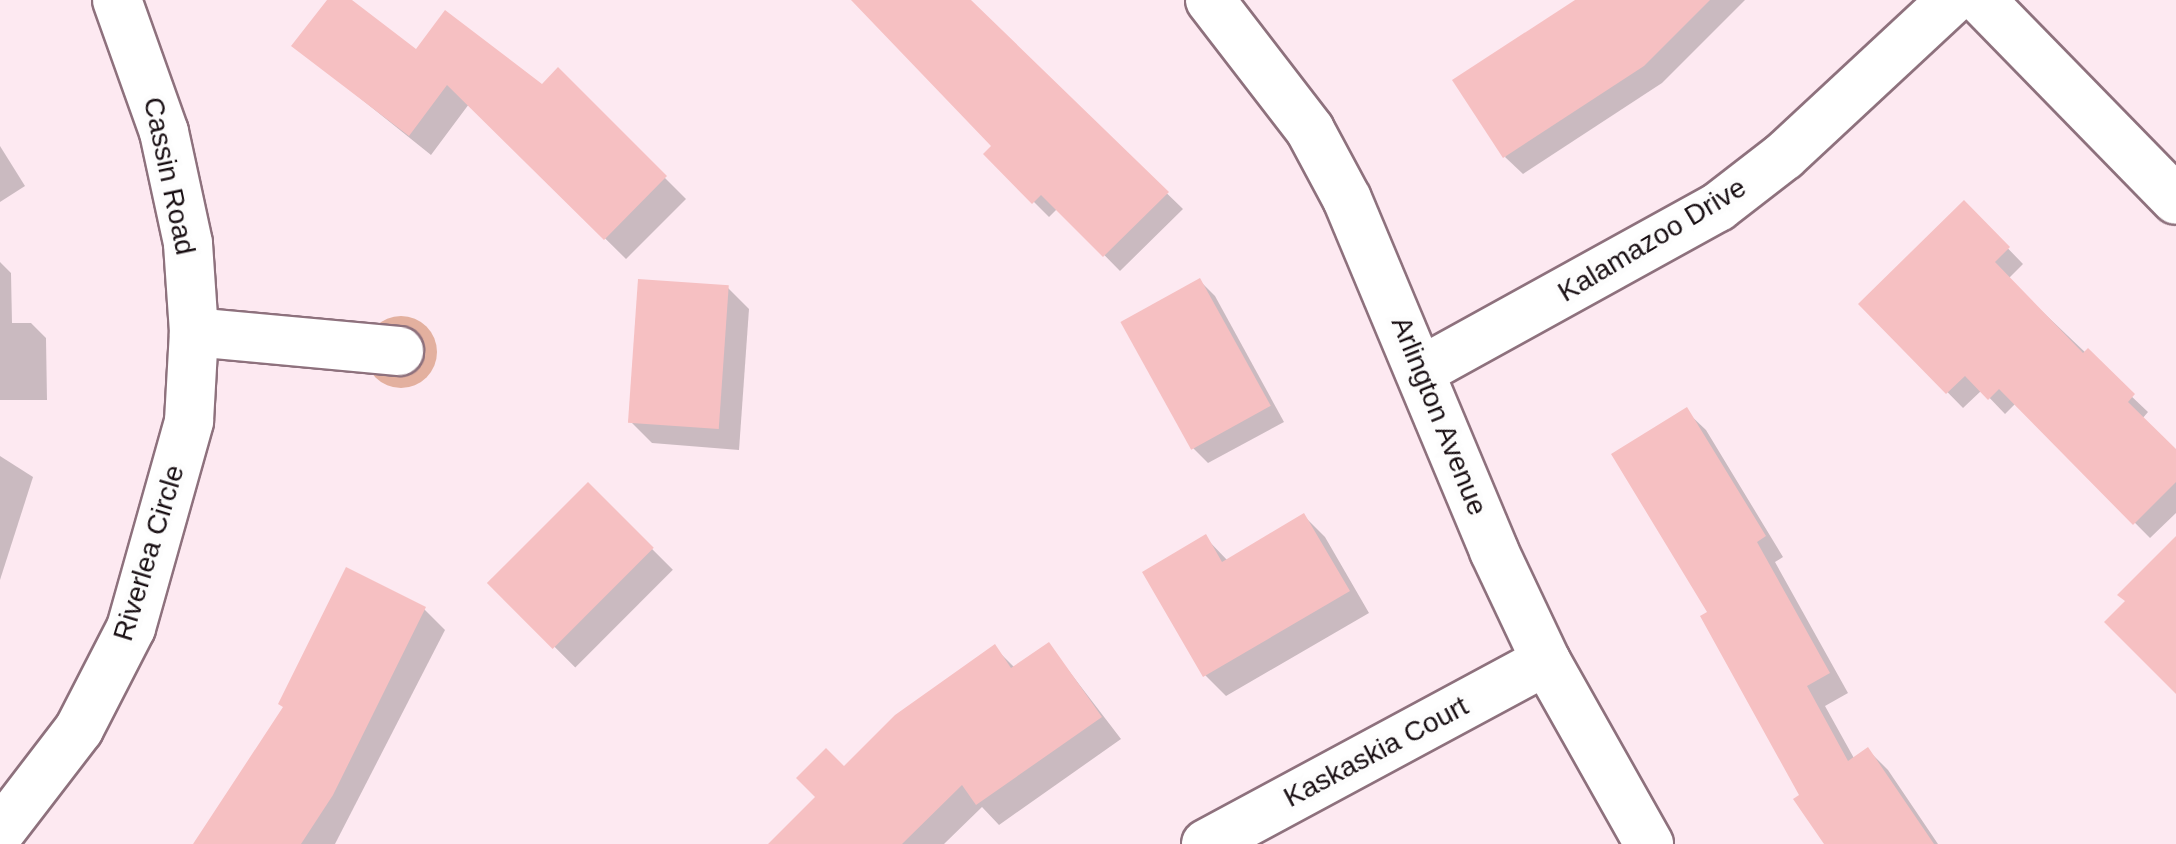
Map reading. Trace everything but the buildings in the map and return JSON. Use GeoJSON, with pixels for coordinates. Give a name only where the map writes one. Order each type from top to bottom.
{"type":"FeatureCollection","features":[{"type":"Feature","properties":{"kind":"street","name":"Cassin Road"},"geometry":{"type":"LineString","coordinates":[[116,0],[164,132],[188,243],[194,345]]}},
{"type":"Feature","properties":{"kind":"street","name":"Arlington Avenue"},"geometry":{"type":"LineString","coordinates":[[1210,0],[1310,130],[1421,371],[1546,660],[1650,844]]}},
{"type":"Feature","properties":{"kind":"street","name":"Kalamazoo Drive"},"geometry":{"type":"LineString","coordinates":[[1421,371],[1718,208],[1784,156],[1952,0]]}},
{"type":"Feature","properties":{"kind":"street"},"geometry":{"type":"LineString","coordinates":[[1981,0],[2176,200]]}},
{"type":"Feature","properties":{"kind":"street"},"geometry":{"type":"LineString","coordinates":[[194,345],[400,352]]}},
{"type":"Feature","properties":{"kind":"street","name":"Riverlea Circle"},"geometry":{"type":"LineString","coordinates":[[0,832],[79,729],[131,628],[189,421],[194,345]]}},
{"type":"Feature","properties":{"kind":"street","name":"Kaskaskia Court"},"geometry":{"type":"LineString","coordinates":[[1206,844],[1546,660]]}},
{"type":"Feature","properties":{"kind":"shaded area"},"geometry":{"type":"Polygon","coordinates":[[[401,316],[415,318],[427,326],[435,338],[435,366],[427,378],[415,386],[401,388],[387,386],[375,378],[367,366],[365,352],[367,338],[375,326],[387,318],[401,316]]]}}]}
